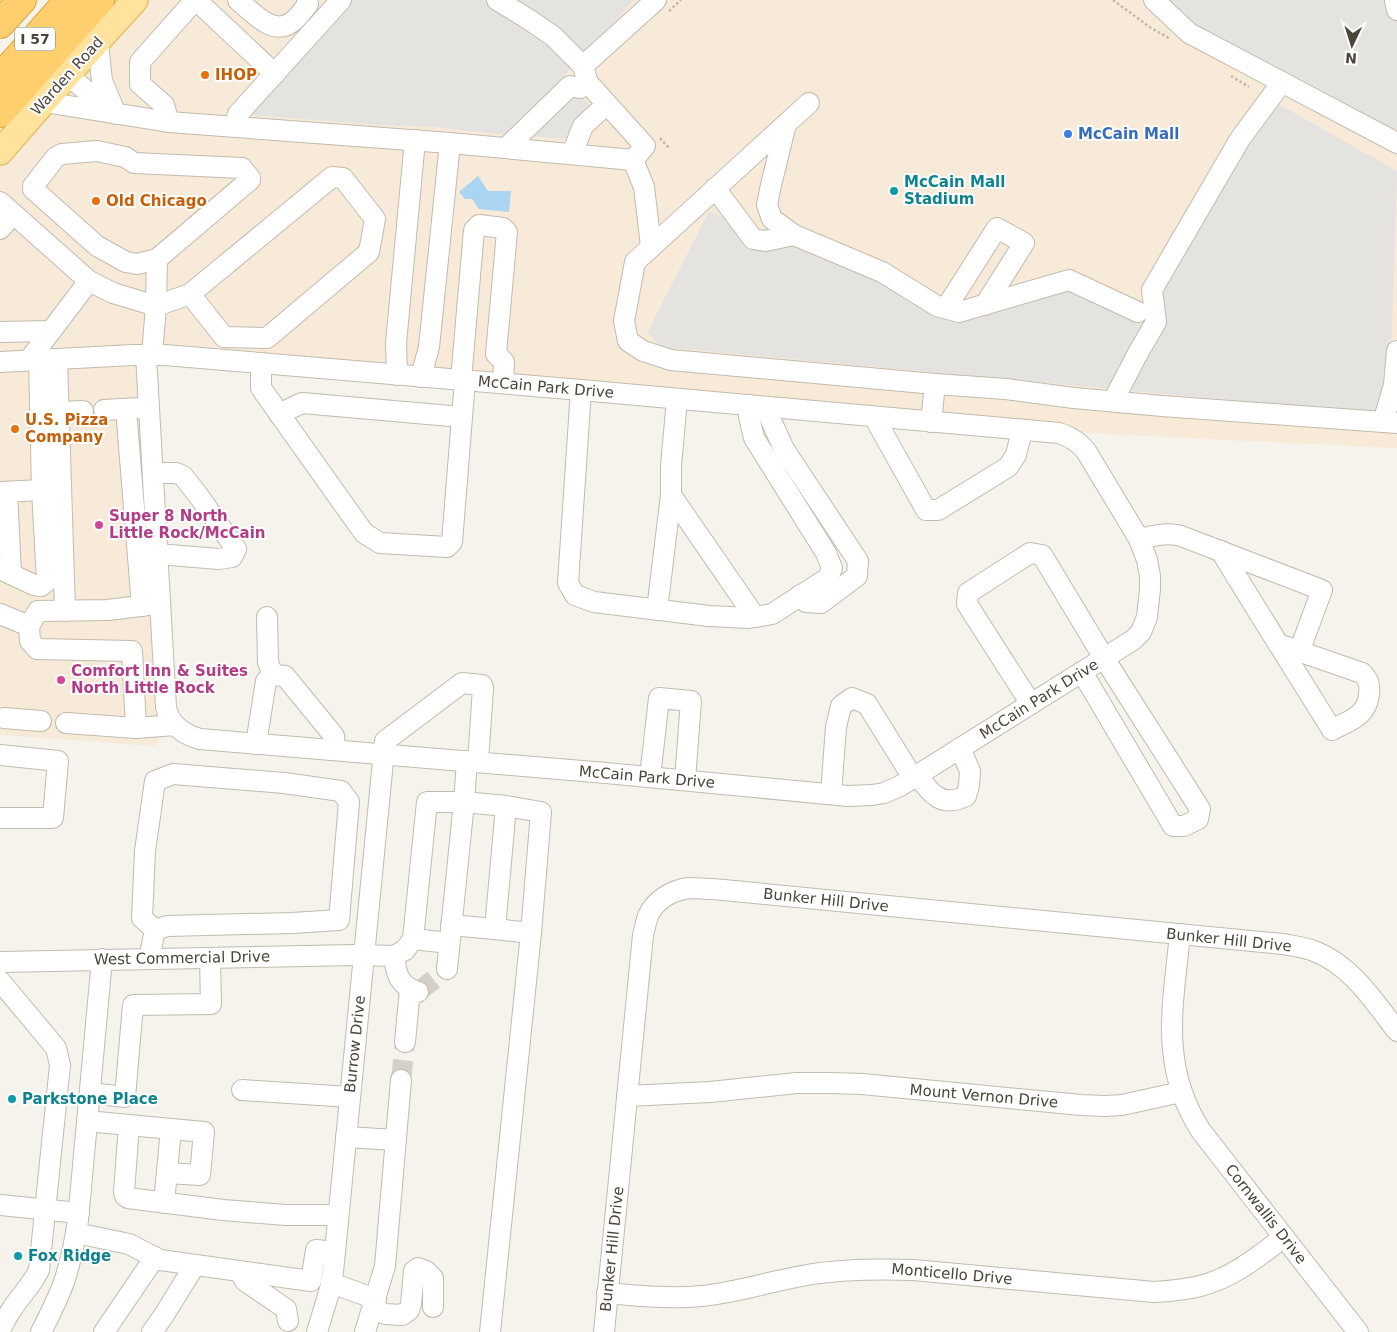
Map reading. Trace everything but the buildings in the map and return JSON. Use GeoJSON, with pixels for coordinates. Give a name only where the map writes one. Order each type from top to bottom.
{"type":"FeatureCollection","features":[{"type":"Feature","properties":{"kind":"highway","name":"I 57"},"geometry":{"type":"LineString","coordinates":[[0,24],[22,0]]}},
{"type":"Feature","properties":{"kind":"highway","name":"I 57"},"geometry":{"type":"LineString","coordinates":[[0,78],[69,0]]}},
{"type":"Feature","properties":{"kind":"highway"},"geometry":{"type":"LineString","coordinates":[[0,112],[100,0]]}},
{"type":"Feature","properties":{"kind":"main road","name":"Warden Road"},"geometry":{"type":"LineString","coordinates":[[0,152],[135,0]]}},
{"type":"Feature","properties":{"kind":"street"},"geometry":{"type":"LineString","coordinates":[[169,122],[164,105],[140,84],[140,62],[195,0],[274,74]]}},
{"type":"Feature","properties":{"kind":"street"},"geometry":{"type":"LineString","coordinates":[[238,0],[268,25],[280,27],[291,23],[308,4],[307,0]]}},
{"type":"Feature","properties":{"kind":"street"},"geometry":{"type":"LineString","coordinates":[[234,126],[238,114],[341,0]]}},
{"type":"Feature","properties":{"kind":"street"},"geometry":{"type":"LineString","coordinates":[[497,0],[553,36],[607,104],[645,146],[633,160]]}},
{"type":"Feature","properties":{"kind":"street"},"geometry":{"type":"LineString","coordinates":[[1154,0],[1189,33],[1397,143]]}},
{"type":"Feature","properties":{"kind":"street"},"geometry":{"type":"LineString","coordinates":[[1395,0],[1397,10]]}},
{"type":"Feature","properties":{"kind":"street"},"geometry":{"type":"LineString","coordinates":[[506,148],[570,86],[580,88],[585,74],[661,6]]}},
{"type":"Feature","properties":{"kind":"street"},"geometry":{"type":"LineString","coordinates":[[98,42],[102,81],[116,114]]}},
{"type":"Feature","properties":{"kind":"street"},"geometry":{"type":"LineString","coordinates":[[67,75],[116,114]]}},
{"type":"Feature","properties":{"kind":"street"},"geometry":{"type":"LineString","coordinates":[[1113,401],[1156,322],[1152,290],[1240,140],[1282,82]]}},
{"type":"Feature","properties":{"kind":"street"},"geometry":{"type":"LineString","coordinates":[[44,102],[169,122],[415,140],[633,160]]}},
{"type":"Feature","properties":{"kind":"street"},"geometry":{"type":"LineString","coordinates":[[809,103],[635,262],[624,321],[628,341],[643,351],[671,360],[1006,389],[1074,398],[1390,423],[1397,351]]}},
{"type":"Feature","properties":{"kind":"street"},"geometry":{"type":"LineString","coordinates":[[572,154],[583,126],[607,104]]}},
{"type":"Feature","properties":{"kind":"street"},"geometry":{"type":"LineString","coordinates":[[786,124],[767,205],[772,219],[794,235],[882,272],[937,306],[959,312],[1070,280],[1138,312]]}},
{"type":"Feature","properties":{"kind":"street"},"geometry":{"type":"LineString","coordinates":[[397,374],[396,343],[415,140]]}},
{"type":"Feature","properties":{"kind":"street"},"geometry":{"type":"LineString","coordinates":[[421,377],[429,347],[450,143]]}},
{"type":"Feature","properties":{"kind":"street"},"geometry":{"type":"LineString","coordinates":[[97,151],[125,157],[134,163],[242,168],[250,180],[157,259],[137,264],[126,262],[97,246],[33,190],[33,186],[56,157],[62,154],[97,151]]}},
{"type":"Feature","properties":{"kind":"street"},"geometry":{"type":"LineString","coordinates":[[633,160],[644,188],[651,246]]}},
{"type":"Feature","properties":{"kind":"street"},"geometry":{"type":"LineString","coordinates":[[0,229],[7,208],[82,275],[113,293],[156,306],[190,294],[332,177],[343,178],[375,219],[369,252],[267,338],[224,337],[190,294]]}},
{"type":"Feature","properties":{"kind":"street"},"geometry":{"type":"LineString","coordinates":[[715,188],[753,239],[765,241],[794,235]]}},
{"type":"Feature","properties":{"kind":"street"},"geometry":{"type":"LineString","coordinates":[[261,363],[260,388],[364,533],[380,542],[447,547],[452,542],[474,230],[479,225],[503,228],[507,232],[496,354],[504,362],[503,383]]}},
{"type":"Feature","properties":{"kind":"street"},"geometry":{"type":"LineString","coordinates":[[946,308],[997,228],[1024,243],[985,305]]}},
{"type":"Feature","properties":{"kind":"street"},"geometry":{"type":"LineString","coordinates":[[42,490],[3,492],[6,572],[34,585],[41,586],[47,581],[42,490],[42,359],[51,331],[97,246]]}},
{"type":"Feature","properties":{"kind":"street"},"geometry":{"type":"LineString","coordinates":[[151,605],[158,554],[149,407],[149,355],[156,306],[157,259]]}},
{"type":"Feature","properties":{"kind":"street"},"geometry":{"type":"LineString","coordinates":[[0,332],[51,331]]}},
{"type":"Feature","properties":{"kind":"street","name":"McCain Park Drive"},"geometry":{"type":"LineString","coordinates":[[0,362],[149,355],[503,383],[1059,433],[1068,436],[1086,450],[1139,539],[1147,560],[1150,576],[1145,626],[1133,640],[900,786],[884,793],[872,795],[848,796],[685,780],[200,739],[183,732],[175,725]]}},
{"type":"Feature","properties":{"kind":"street"},"geometry":{"type":"LineString","coordinates":[[42,359],[59,412],[65,611]]}},
{"type":"Feature","properties":{"kind":"street"},"geometry":{"type":"LineString","coordinates":[[931,422],[935,384]]}},
{"type":"Feature","properties":{"kind":"street"},"geometry":{"type":"LineString","coordinates":[[581,390],[568,584],[575,595],[594,602],[710,616],[749,618],[772,614],[800,595],[828,578],[832,568],[826,553],[754,438],[749,417],[758,406],[858,561],[857,576],[821,603],[806,602],[800,595]]}},
{"type":"Feature","properties":{"kind":"street"},"geometry":{"type":"LineString","coordinates":[[657,610],[671,495],[671,466],[677,399]]}},
{"type":"Feature","properties":{"kind":"street"},"geometry":{"type":"LineString","coordinates":[[279,414],[302,403],[462,417]]}},
{"type":"Feature","properties":{"kind":"street"},"geometry":{"type":"LineString","coordinates":[[104,410],[149,407]]}},
{"type":"Feature","properties":{"kind":"street"},"geometry":{"type":"LineString","coordinates":[[126,409],[167,714],[175,725]]}},
{"type":"Feature","properties":{"kind":"street"},"geometry":{"type":"LineString","coordinates":[[59,412],[83,411]]}},
{"type":"Feature","properties":{"kind":"street"},"geometry":{"type":"LineString","coordinates":[[874,417],[926,510],[938,510],[1008,466],[1016,455],[1022,430]]}},
{"type":"Feature","properties":{"kind":"street"},"geometry":{"type":"LineString","coordinates":[[153,473],[176,473],[183,476],[236,549],[232,557],[219,559],[158,554]]}},
{"type":"Feature","properties":{"kind":"street"},"geometry":{"type":"LineString","coordinates":[[671,495],[755,617]]}},
{"type":"Feature","properties":{"kind":"street"},"geometry":{"type":"LineString","coordinates":[[1139,539],[1163,534],[1181,536],[1322,590],[1299,652]]}},
{"type":"Feature","properties":{"kind":"street"},"geometry":{"type":"LineString","coordinates":[[1221,551],[1278,644],[1332,730],[1363,712],[1367,703],[1370,685],[1362,673],[1278,644]]}},
{"type":"Feature","properties":{"kind":"street"},"geometry":{"type":"LineString","coordinates":[[1031,704],[968,604],[968,593],[1030,553],[1042,555],[1104,658],[1200,809],[1198,819],[1184,826],[1173,826],[1082,672]]}},
{"type":"Feature","properties":{"kind":"street"},"geometry":{"type":"LineString","coordinates":[[136,728],[132,651],[37,649],[30,641],[29,626],[38,611],[108,610],[151,605]]}},
{"type":"Feature","properties":{"kind":"street"},"geometry":{"type":"LineString","coordinates":[[0,614],[29,626]]}},
{"type":"Feature","properties":{"kind":"street"},"geometry":{"type":"LineString","coordinates":[[267,617],[268,662],[273,675]]}},
{"type":"Feature","properties":{"kind":"street"},"geometry":{"type":"LineString","coordinates":[[256,744],[266,681],[273,675],[285,676],[334,736],[335,750]]}},
{"type":"Feature","properties":{"kind":"street"},"geometry":{"type":"LineString","coordinates":[[385,754],[386,741],[462,683],[482,685],[472,762],[464,802],[447,969]]}},
{"type":"Feature","properties":{"kind":"street"},"geometry":{"type":"LineString","coordinates":[[650,777],[659,698],[691,701],[685,780]]}},
{"type":"Feature","properties":{"kind":"street"},"geometry":{"type":"LineString","coordinates":[[831,794],[836,727],[841,706],[852,698],[867,704],[916,776],[928,790],[939,798],[956,800],[966,796],[970,771],[960,748]]}},
{"type":"Feature","properties":{"kind":"street"},"geometry":{"type":"LineString","coordinates":[[4,718],[40,721]]}},
{"type":"Feature","properties":{"kind":"street"},"geometry":{"type":"LineString","coordinates":[[66,723],[136,728],[175,725]]}},
{"type":"Feature","properties":{"kind":"street","name":"Burrow Drive"},"geometry":{"type":"LineString","coordinates":[[316,1332],[325,1308],[331,1283],[385,754]]}},
{"type":"Feature","properties":{"kind":"street"},"geometry":{"type":"LineString","coordinates":[[0,755],[58,761],[54,818],[0,818]]}},
{"type":"Feature","properties":{"kind":"street"},"geometry":{"type":"LineString","coordinates":[[155,930],[142,918],[145,851],[155,781],[173,774],[284,783],[341,791],[349,802],[339,920]]}},
{"type":"Feature","properties":{"kind":"street"},"geometry":{"type":"LineString","coordinates":[[405,1042],[414,990],[405,986],[399,979],[395,969],[394,956],[405,950],[413,938],[427,802],[464,802],[542,812],[490,1332]]}},
{"type":"Feature","properties":{"kind":"street"},"geometry":{"type":"LineString","coordinates":[[495,929],[506,806]]}},
{"type":"Feature","properties":{"kind":"street","name":"Bunker Hill Drive"},"geometry":{"type":"LineString","coordinates":[[604,1332],[643,934],[648,915],[655,905],[663,897],[677,891],[690,888],[712,889],[1283,944],[1304,948],[1332,959],[1351,974],[1397,1031]]}},
{"type":"Feature","properties":{"kind":"street"},"geometry":{"type":"LineString","coordinates":[[155,930],[167,926],[292,924],[339,920],[368,921]]}},
{"type":"Feature","properties":{"kind":"street"},"geometry":{"type":"LineString","coordinates":[[413,938],[495,929],[531,933]]}},
{"type":"Feature","properties":{"kind":"street"},"geometry":{"type":"LineString","coordinates":[[149,959],[155,930]]}},
{"type":"Feature","properties":{"kind":"street"},"geometry":{"type":"LineString","coordinates":[[1180,934],[1172,1024],[1172,1046],[1174,1065],[1181,1092]]}},
{"type":"Feature","properties":{"kind":"street","name":"West Commercial Drive"},"geometry":{"type":"LineString","coordinates":[[0,962],[394,956]]}},
{"type":"Feature","properties":{"kind":"street"},"geometry":{"type":"LineString","coordinates":[[90,1094],[124,1097],[133,1006],[211,1004],[210,958]]}},
{"type":"Feature","properties":{"kind":"street"},"geometry":{"type":"LineString","coordinates":[[41,1332],[64,1282],[76,1233],[102,959]]}},
{"type":"Feature","properties":{"kind":"street"},"geometry":{"type":"LineString","coordinates":[[0,981],[56,1048],[60,1065],[44,1210],[44,1236],[39,1270],[33,1282],[11,1310],[0,1330]]}},
{"type":"Feature","properties":{"kind":"street"},"geometry":{"type":"LineString","coordinates":[[365,1332],[385,1266],[401,1080]]}},
{"type":"Feature","properties":{"kind":"street","name":"Mount Vernon Drive"},"geometry":{"type":"LineString","coordinates":[[627,1096],[710,1092],[797,1083],[831,1083],[862,1084],[1105,1106],[1122,1105],[1181,1092]]}},
{"type":"Feature","properties":{"kind":"street"},"geometry":{"type":"LineString","coordinates":[[242,1090],[350,1097]]}},
{"type":"Feature","properties":{"kind":"street","name":"Cornwallis Drive"},"geometry":{"type":"LineString","coordinates":[[1181,1092],[1192,1118],[1201,1131],[1358,1332]]}},
{"type":"Feature","properties":{"kind":"street"},"geometry":{"type":"LineString","coordinates":[[87,1122],[204,1132],[200,1176],[167,1173]]}},
{"type":"Feature","properties":{"kind":"street"},"geometry":{"type":"LineString","coordinates":[[129,1125],[124,1192],[124,1196],[128,1198],[223,1210],[286,1215],[338,1215]]}},
{"type":"Feature","properties":{"kind":"street"},"geometry":{"type":"LineString","coordinates":[[164,1203],[171,1129]]}},
{"type":"Feature","properties":{"kind":"street"},"geometry":{"type":"LineString","coordinates":[[346,1137],[396,1140]]}},
{"type":"Feature","properties":{"kind":"street"},"geometry":{"type":"LineString","coordinates":[[0,1206],[79,1213]]}},
{"type":"Feature","properties":{"kind":"street"},"geometry":{"type":"LineString","coordinates":[[76,1233],[129,1244],[160,1260],[311,1281],[316,1250],[334,1252]]}},
{"type":"Feature","properties":{"kind":"street","name":"Monticello Drive"},"geometry":{"type":"LineString","coordinates":[[607,1293],[652,1297],[702,1296],[808,1275],[844,1270],[883,1269],[913,1270],[1154,1292],[1180,1290],[1200,1286],[1227,1276],[1259,1256],[1284,1237]]}},
{"type":"Feature","properties":{"kind":"street"},"geometry":{"type":"LineString","coordinates":[[104,1332],[155,1257]]}},
{"type":"Feature","properties":{"kind":"street"},"geometry":{"type":"LineString","coordinates":[[152,1332],[195,1265]]}},
{"type":"Feature","properties":{"kind":"street"},"geometry":{"type":"LineString","coordinates":[[331,1283],[375,1303],[385,1314],[402,1315],[409,1310],[414,1271],[418,1268],[426,1270],[433,1278],[433,1307]]}},
{"type":"Feature","properties":{"kind":"street"},"geometry":{"type":"LineString","coordinates":[[240,1272],[245,1281],[286,1309],[284,1327],[316,1332]]}},
{"type":"Feature","properties":{"kind":"path"},"geometry":{"type":"LineString","coordinates":[[661,6],[682,0]]}},
{"type":"Feature","properties":{"kind":"path"},"geometry":{"type":"LineString","coordinates":[[657,135],[669,148]]}},
{"type":"Feature","properties":{"kind":"shaded area","name":"McCain Mall"},"geometry":{"type":"Polygon","coordinates":[[[133,0],[1397,0],[1397,448],[1022,430],[146,355],[167,714],[155,746],[0,735],[0,151],[133,0]]]}},
{"type":"Feature","properties":{"kind":"shaded area"},"geometry":{"type":"Polygon","coordinates":[[[350,0],[634,0],[587,54],[563,76],[602,119],[585,140],[433,127],[378,125],[250,115],[350,0]]]}},
{"type":"Feature","properties":{"kind":"shaded area"},"geometry":{"type":"Polygon","coordinates":[[[1166,0],[1397,0],[1397,129],[1384,128],[1193,29],[1166,0]]]}},
{"type":"Feature","properties":{"kind":"shaded area"},"geometry":{"type":"Polygon","coordinates":[[[1266,97],[1397,171],[1389,415],[662,347],[647,333],[709,211],[961,316],[1084,287],[1138,312],[1266,97]]]}},
{"type":"Feature","properties":{"kind":"water"},"geometry":{"type":"Polygon","coordinates":[[[478,176],[488,191],[511,191],[509,212],[479,209],[472,199],[465,199],[459,192],[478,176]]]}},
{"type":"Feature","properties":{"kind":"tunnel"},"geometry":{"type":"LineString","coordinates":[[418,992],[447,969]]}},
{"type":"Feature","properties":{"kind":"tunnel"},"geometry":{"type":"LineString","coordinates":[[401,1080],[405,1042]]}},
{"type":"Feature","properties":{"kind":"place","name":"IHOP"},"geometry":{"type":"Point","coordinates":[205,75]}},
{"type":"Feature","properties":{"kind":"place","name":"McCain Mall"},"geometry":{"type":"Point","coordinates":[1068,134]}},
{"type":"Feature","properties":{"kind":"place","name":"McCain Mall Stadium"},"geometry":{"type":"Point","coordinates":[894,191]}},
{"type":"Feature","properties":{"kind":"place","name":"Old Chicago"},"geometry":{"type":"Point","coordinates":[96,201]}},
{"type":"Feature","properties":{"kind":"place","name":"U.S. Pizza Company"},"geometry":{"type":"Point","coordinates":[15,429]}},
{"type":"Feature","properties":{"kind":"place","name":"Super 8 North Little Rock/McCain"},"geometry":{"type":"Point","coordinates":[99,525]}},
{"type":"Feature","properties":{"kind":"place","name":"Comfort Inn & Suites North Little Rock"},"geometry":{"type":"Point","coordinates":[61,680]}},
{"type":"Feature","properties":{"kind":"place","name":"Parkstone Place"},"geometry":{"type":"Point","coordinates":[12,1099]}},
{"type":"Feature","properties":{"kind":"place","name":"Fox Ridge"},"geometry":{"type":"Point","coordinates":[18,1256]}}]}
